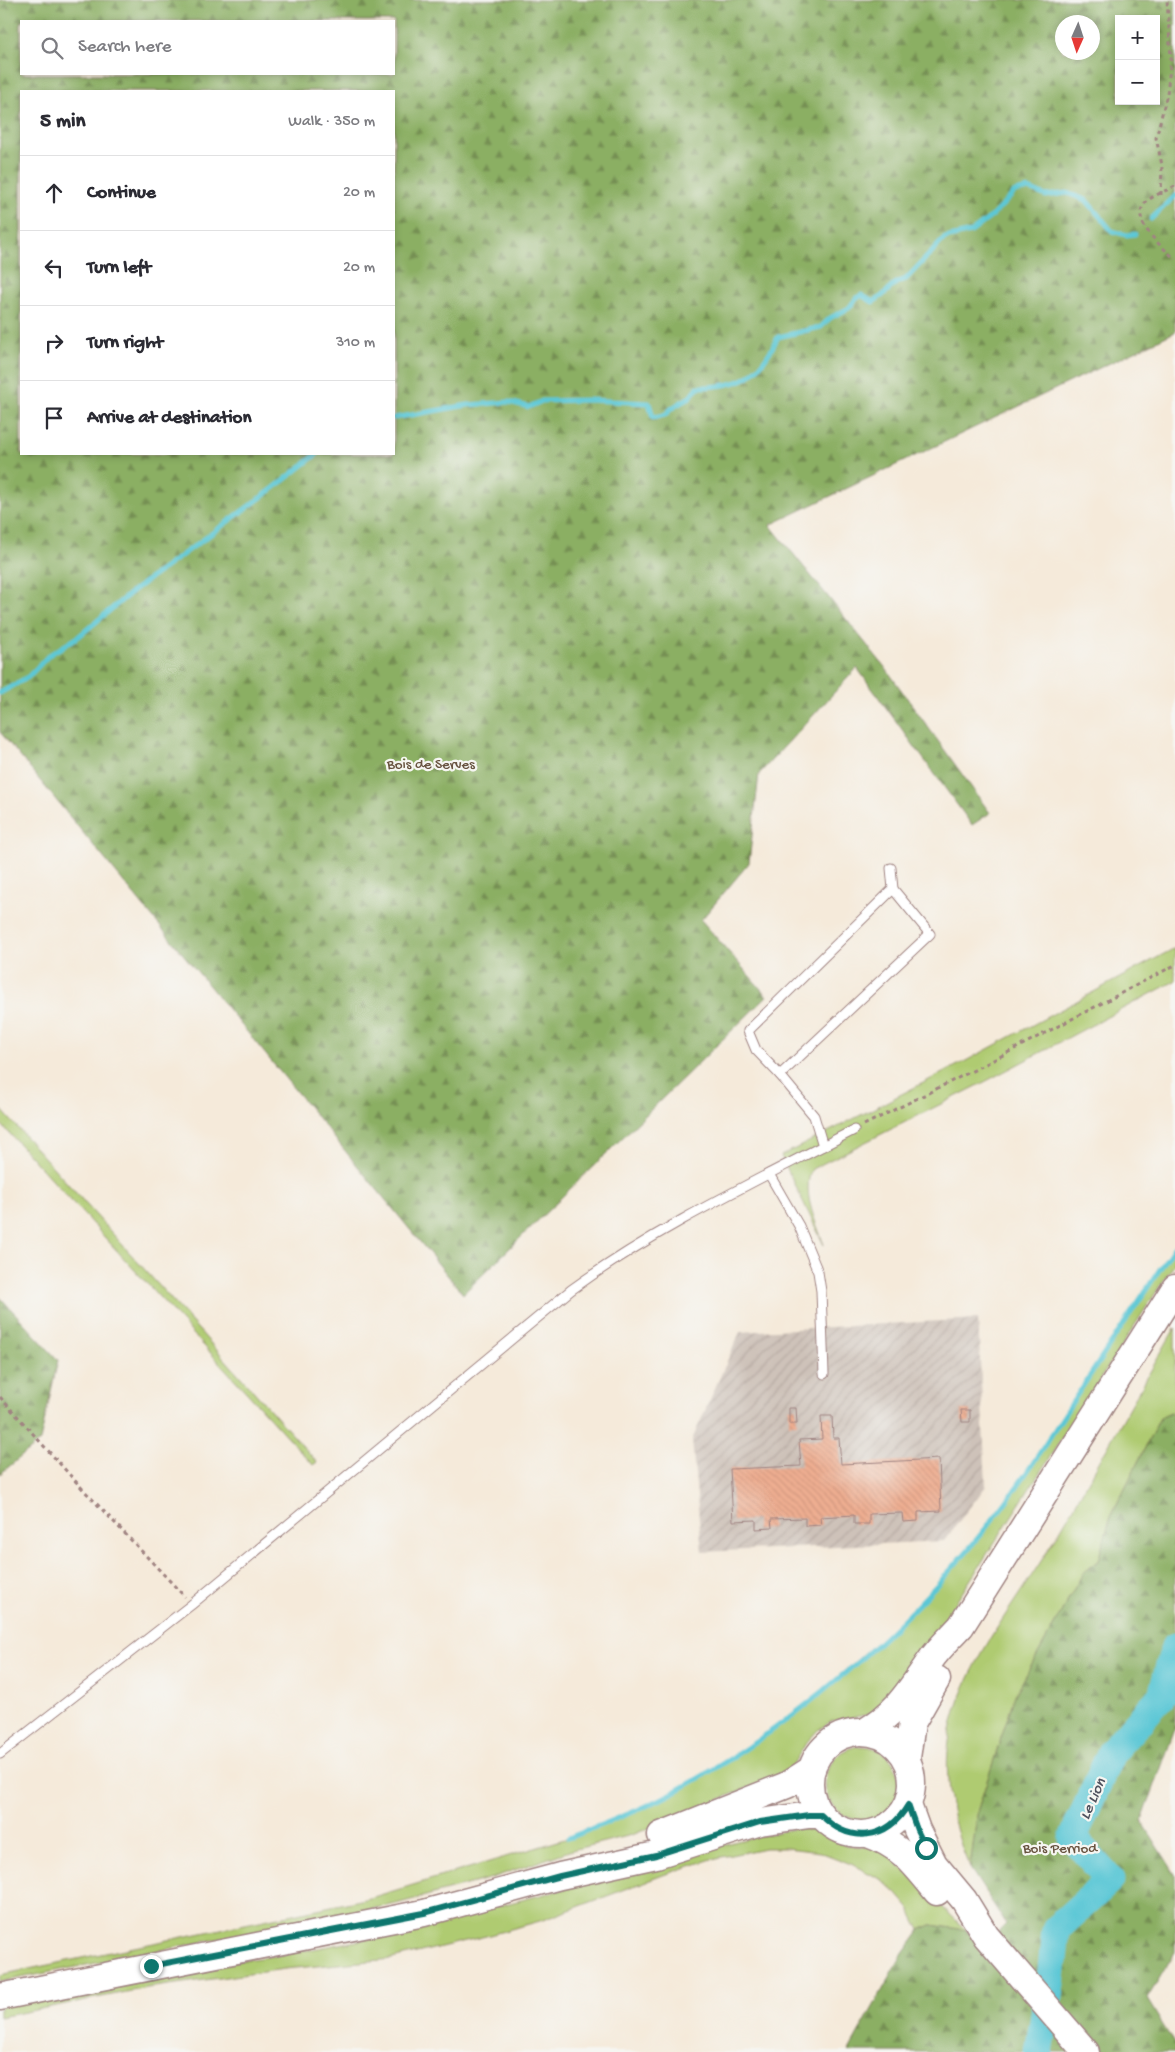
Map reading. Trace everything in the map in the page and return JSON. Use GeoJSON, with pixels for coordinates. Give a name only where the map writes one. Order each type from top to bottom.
{"type":"FeatureCollection","features":[{"type":"Feature","properties":{"kind":"main road"},"geometry":{"type":"LineString","coordinates":[[961,1626],[944,1667],[912,1723],[907,1758],[913,1782],[908,1805],[896,1821],[883,1830],[868,1834],[847,1833],[832,1826],[821,1815],[811,1793],[812,1769],[821,1752],[836,1739],[844,1735],[864,1732],[882,1721],[897,1707],[931,1660],[961,1626],[1175,1288]]}},
{"type":"Feature","properties":{"kind":"main road"},"geometry":{"type":"LineString","coordinates":[[864,1732],[885,1738],[898,1746],[907,1758]]}},
{"type":"Feature","properties":{"kind":"main road"},"geometry":{"type":"LineString","coordinates":[[560,1876],[787,1785],[812,1769]]}},
{"type":"Feature","properties":{"kind":"main road"},"geometry":{"type":"LineString","coordinates":[[908,1805],[917,1830],[934,1864],[964,1900],[986,1936],[1086,2052]]}},
{"type":"Feature","properties":{"kind":"main road"},"geometry":{"type":"LineString","coordinates":[[0,1997],[398,1919],[560,1876],[656,1855],[760,1822],[821,1815]]}},
{"type":"Feature","properties":{"kind":"main road"},"geometry":{"type":"LineString","coordinates":[[868,1834],[886,1841],[900,1850],[952,1909],[986,1936]]}},
{"type":"Feature","properties":{"kind":"lane"},"geometry":{"type":"LineString","coordinates":[[780,1075],[930,934],[893,889],[891,868]]}},
{"type":"Feature","properties":{"kind":"lane"},"geometry":{"type":"LineString","coordinates":[[823,1146],[814,1116],[780,1075],[756,1050],[748,1031],[893,889]]}},
{"type":"Feature","properties":{"kind":"lane"},"geometry":{"type":"LineString","coordinates":[[0,1754],[191,1605],[571,1290],[610,1262],[655,1235],[854,1130]]}},
{"type":"Feature","properties":{"kind":"lane"},"geometry":{"type":"LineString","coordinates":[[769,1174],[799,1226],[818,1272],[822,1301],[824,1374]]}},
{"type":"Feature","properties":{"kind":"path"},"geometry":{"type":"LineString","coordinates":[[1160,194],[1162,165],[1156,138],[1167,94],[1171,58],[1167,0]]}},
{"type":"Feature","properties":{"kind":"path"},"geometry":{"type":"LineString","coordinates":[[1175,186],[1145,203],[1141,210],[1140,218],[1148,232],[1175,260]]}},
{"type":"Feature","properties":{"kind":"path"},"geometry":{"type":"LineString","coordinates":[[854,1130],[982,1066],[1175,965]]}},
{"type":"Feature","properties":{"kind":"path"},"geometry":{"type":"LineString","coordinates":[[0,1397],[78,1484],[180,1590],[191,1605]]}},
{"type":"Feature","properties":{"kind":"shaded area"},"geometry":{"type":"Polygon","coordinates":[[[978,1319],[986,1486],[944,1541],[702,1552],[692,1440],[740,1332],[978,1319]]]}},
{"type":"Feature","properties":{"kind":"green space","name":"Bois de Serves"},"geometry":{"type":"Polygon","coordinates":[[[0,0],[1175,0],[1175,332],[770,525],[884,666],[990,813],[972,825],[857,668],[759,774],[749,863],[701,920],[767,996],[463,1294],[0,732],[0,0]]]}},
{"type":"Feature","properties":{"kind":"green space"},"geometry":{"type":"Polygon","coordinates":[[[1175,948],[1175,981],[977,1086],[812,1169],[808,1187],[809,1197],[824,1245],[781,1156],[962,1063],[1175,948]]]}},
{"type":"Feature","properties":{"kind":"green space"},"geometry":{"type":"Polygon","coordinates":[[[0,1108],[317,1462],[313,1465],[0,1123],[0,1108]]]}},
{"type":"Feature","properties":{"kind":"green space"},"geometry":{"type":"Polygon","coordinates":[[[1175,1246],[1175,1263],[911,1672],[885,1704],[871,1714],[832,1721],[818,1730],[806,1743],[791,1769],[632,1835],[572,1850],[492,1878],[396,1904],[0,1982],[0,1975],[370,1898],[568,1838],[642,1809],[680,1790],[720,1765],[767,1734],[816,1696],[908,1615],[986,1528],[1020,1484],[1175,1246]]]}},
{"type":"Feature","properties":{"kind":"green space"},"geometry":{"type":"Polygon","coordinates":[[[0,1297],[58,1360],[40,1441],[0,1474],[0,1297]]]}},
{"type":"Feature","properties":{"kind":"green space"},"geometry":{"type":"Polygon","coordinates":[[[1175,1328],[1175,1411],[1160,1418],[1111,1516],[1098,1561],[1083,1573],[1015,1695],[978,1809],[970,1868],[954,1820],[947,1768],[950,1735],[965,1687],[989,1641],[1051,1546],[1175,1328]]]}},
{"type":"Feature","properties":{"kind":"green space","name":"Bois Perriod"},"geometry":{"type":"Polygon","coordinates":[[[1175,1411],[1175,1729],[1142,1821],[1175,1874],[1175,1952],[1147,1999],[1175,2045],[1175,2052],[848,2052],[902,1955],[920,1930],[931,1925],[966,1930],[983,1947],[1006,1924],[970,1868],[978,1809],[1015,1695],[1083,1573],[1098,1561],[1111,1516],[1160,1418],[1175,1411]]]}},
{"type":"Feature","properties":{"kind":"green space"},"geometry":{"type":"Polygon","coordinates":[[[855,1746],[869,1746],[883,1752],[893,1762],[899,1776],[899,1790],[893,1804],[883,1814],[869,1820],[855,1820],[841,1814],[831,1804],[825,1790],[825,1776],[831,1762],[841,1752],[855,1746]]]}},
{"type":"Feature","properties":{"kind":"green space"},"geometry":{"type":"Polygon","coordinates":[[[797,1828],[818,1832],[846,1845],[876,1848],[890,1856],[966,1930],[931,1925],[920,1930],[909,1908],[897,1894],[882,1880],[851,1864],[820,1852],[787,1848],[765,1848],[712,1859],[540,1921],[392,1959],[285,1969],[147,1988],[0,2017],[0,2007],[224,1963],[373,1938],[623,1874],[737,1841],[797,1828]]]}},
{"type":"Feature","properties":{"kind":"building"},"geometry":{"type":"Polygon","coordinates":[[[789,1408],[796,1408],[797,1424],[789,1424],[789,1408]]]}},
{"type":"Feature","properties":{"kind":"building"},"geometry":{"type":"Polygon","coordinates":[[[961,1410],[970,1410],[970,1422],[962,1422],[961,1410]]]}},
{"type":"Feature","properties":{"kind":"building"},"geometry":{"type":"Polygon","coordinates":[[[821,1416],[832,1416],[833,1438],[839,1438],[841,1464],[939,1459],[941,1511],[918,1512],[918,1521],[903,1522],[902,1513],[869,1514],[869,1524],[854,1524],[854,1515],[820,1517],[821,1525],[805,1526],[805,1518],[771,1519],[772,1528],[756,1529],[756,1520],[733,1521],[730,1469],[801,1466],[799,1440],[822,1439],[821,1416]]]}},
{"type":"Feature","properties":{"kind":"waterway"},"geometry":{"type":"LineString","coordinates":[[395,418],[468,405],[509,402],[529,407],[542,401],[589,400],[649,403],[653,417],[665,415],[672,408],[690,397],[698,387],[727,385],[747,377],[763,362],[778,337],[821,327],[830,318],[849,308],[861,295],[873,302],[896,283],[906,279],[945,238],[971,232],[992,216],[1015,192],[1029,189],[1046,196],[1067,193],[1086,200],[1112,231],[1127,235],[1135,234]]}},
{"type":"Feature","properties":{"kind":"waterway"},"geometry":{"type":"LineString","coordinates":[[1151,219],[1175,196]]}},
{"type":"Feature","properties":{"kind":"waterway"},"geometry":{"type":"LineString","coordinates":[[0,693],[28,677],[49,655],[78,637],[134,590],[274,488],[316,455]]}},
{"type":"Feature","properties":{"kind":"waterway"},"geometry":{"type":"LineString","coordinates":[[568,1838],[653,1803],[723,1764],[765,1736],[845,1673],[920,1603],[954,1566],[1008,1499],[1175,1246]]}},
{"type":"Feature","properties":{"kind":"waterway","name":"Le Lion"},"geometry":{"type":"LineString","coordinates":[[1039,2052],[1052,1970],[1056,1929],[1110,1880],[1073,1838],[1112,1751],[1162,1696],[1175,1647]]}},
{"type":"Feature","properties":{"kind":"route"},"geometry":{"type":"LineString","coordinates":[[151,1966],[424,1913],[560,1876],[656,1855],[734,1829],[778,1819],[821,1815],[828,1822],[847,1833],[868,1834],[888,1827],[903,1814],[908,1805],[926,1848]]}}]}
